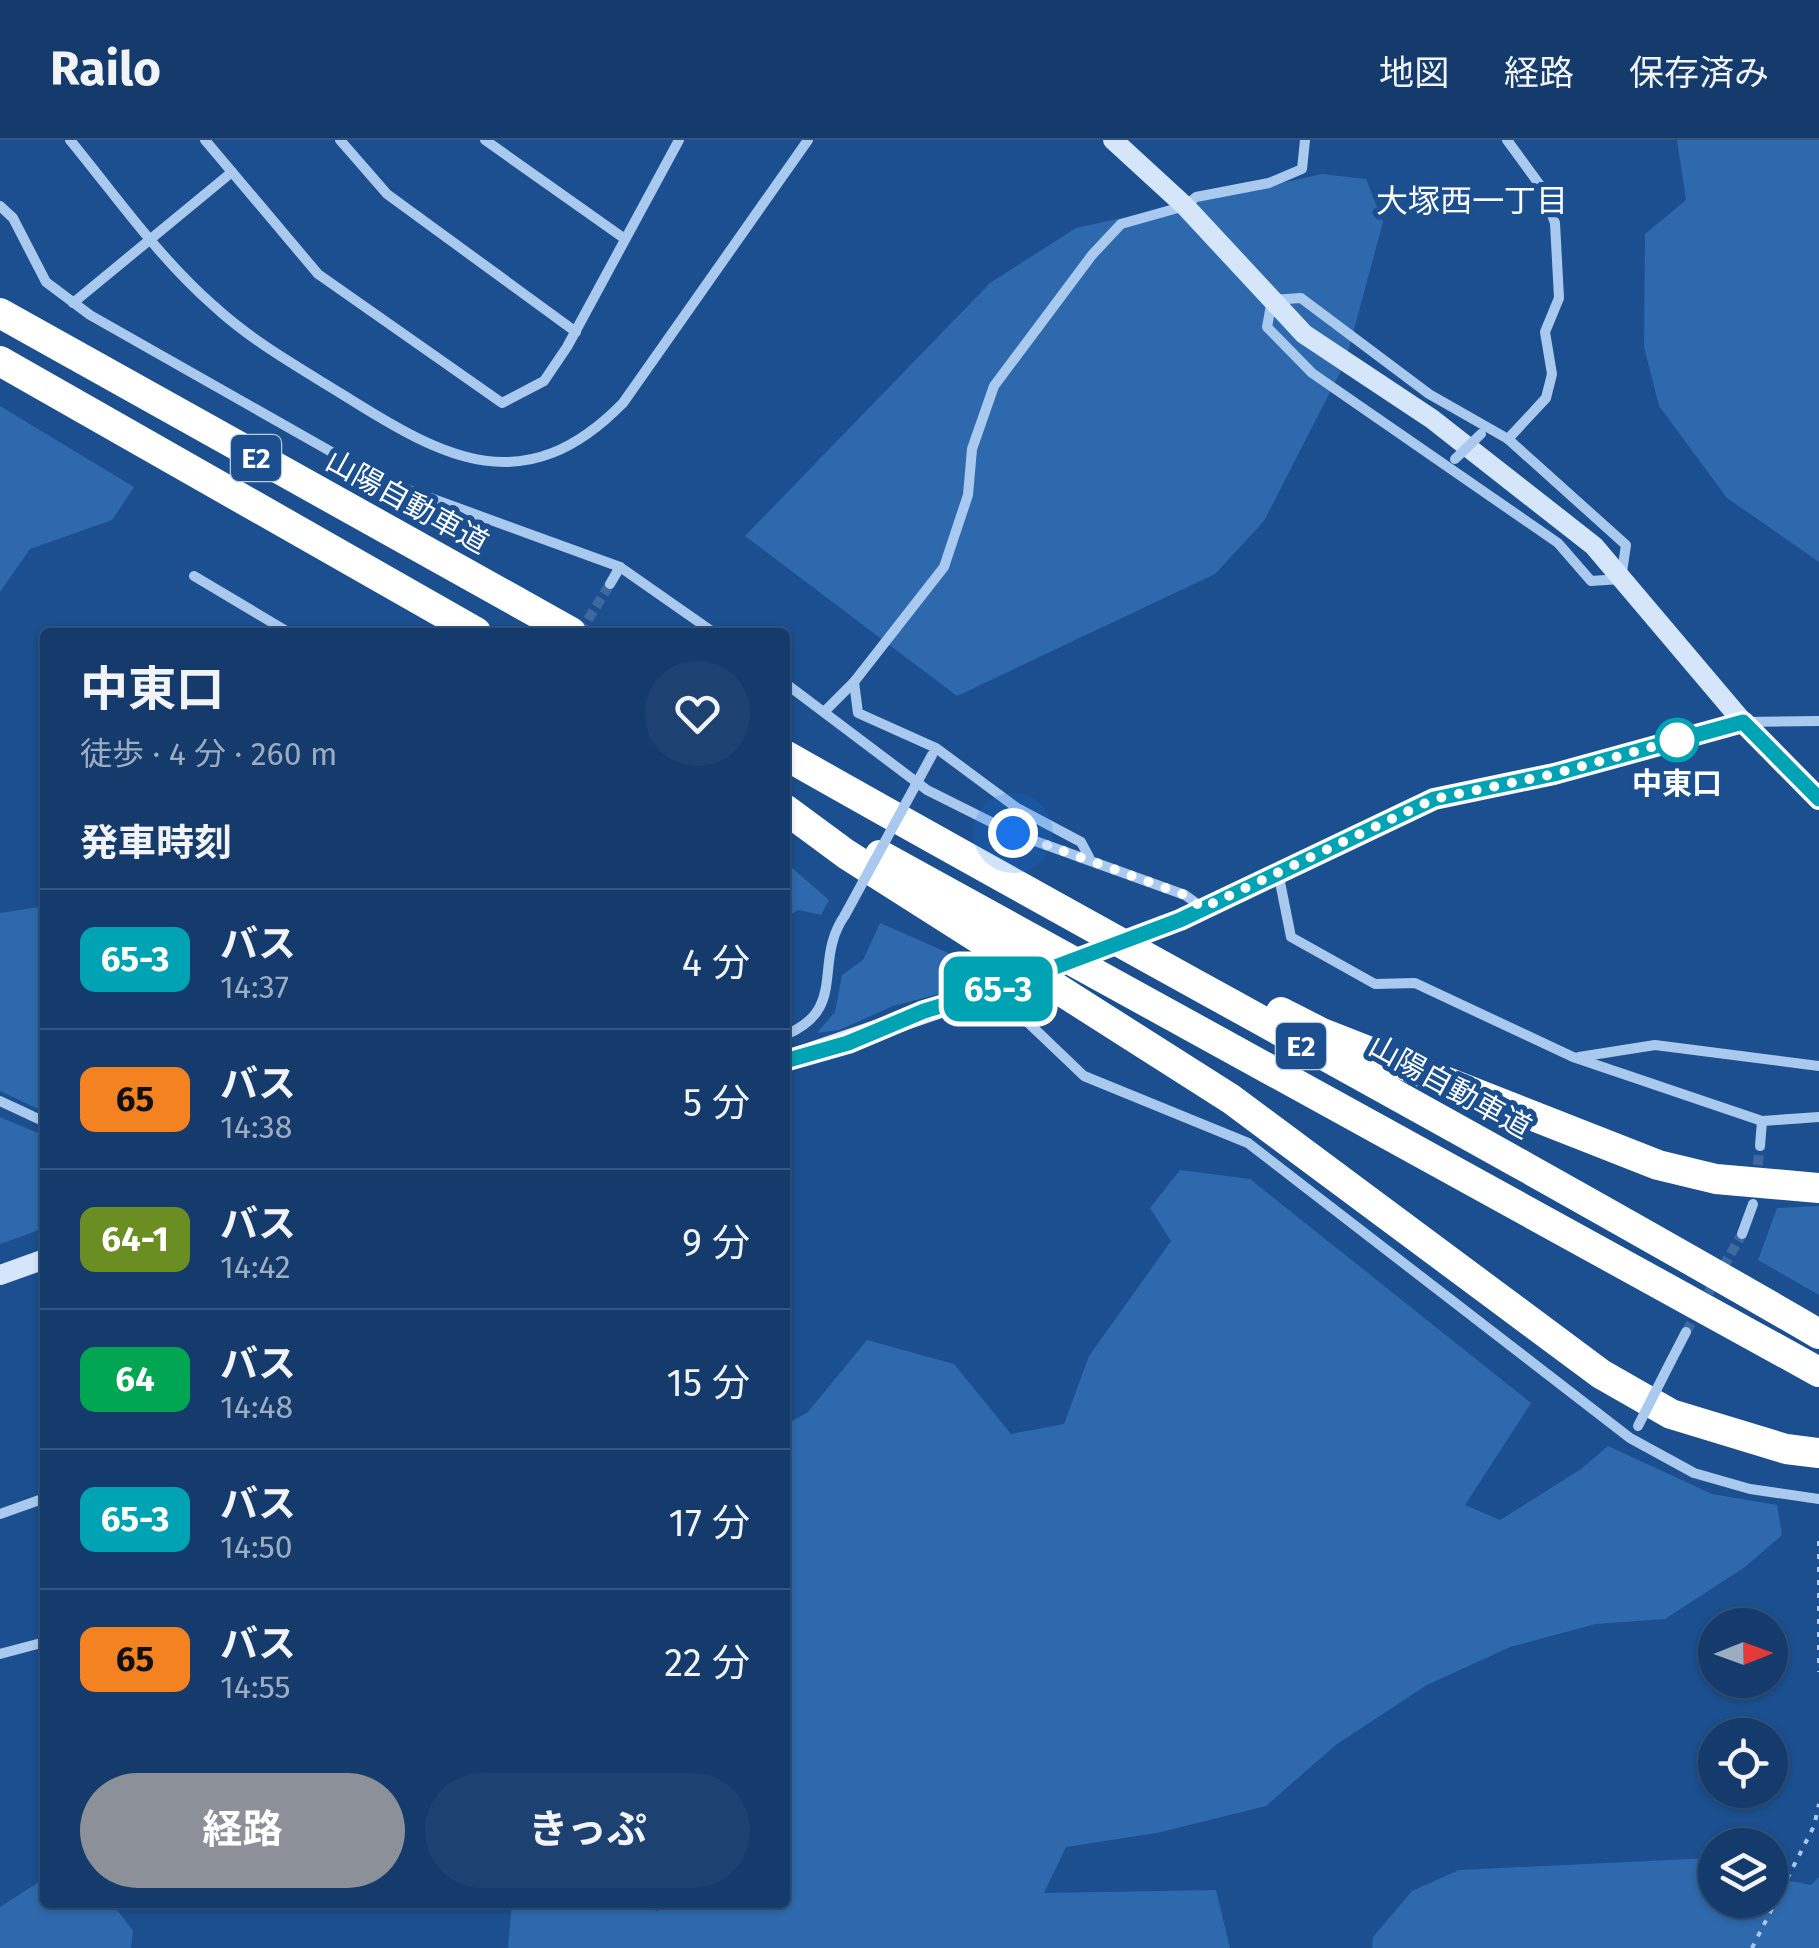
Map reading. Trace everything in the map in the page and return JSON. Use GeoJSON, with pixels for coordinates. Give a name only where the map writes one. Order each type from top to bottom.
{"type":"FeatureCollection","features":[{"type":"Feature","properties":{"kind":"highway","name":"山陽自動車道"},"geometry":{"type":"LineString","coordinates":[[0,313],[566,628]]}},
{"type":"Feature","properties":{"kind":"highway","name":"E2"},"geometry":{"type":"LineString","coordinates":[[0,361],[469,628]]}},
{"type":"Feature","properties":{"kind":"highway"},"geometry":{"type":"LineString","coordinates":[[790,749],[1322,1033],[1658,1165],[1716,1179],[1819,1188]]}},
{"type":"Feature","properties":{"kind":"highway","name":"山陽自動車道"},"geometry":{"type":"LineString","coordinates":[[790,757],[1124,948],[1626,1222],[1819,1334]]}},
{"type":"Feature","properties":{"kind":"highway","name":"E2"},"geometry":{"type":"LineString","coordinates":[[790,811],[1120,984],[1819,1372]]}},
{"type":"Feature","properties":{"kind":"highway"},"geometry":{"type":"LineString","coordinates":[[790,812],[846,854],[1231,1099],[1601,1374],[1672,1414],[1786,1449],[1819,1453]]}},
{"type":"Feature","properties":{"kind":"street"},"geometry":{"type":"LineString","coordinates":[[70,140],[186,280],[256,340],[416,440],[475,460],[523,459],[581,439],[623,403],[808,140]]}},
{"type":"Feature","properties":{"kind":"street"},"geometry":{"type":"LineString","coordinates":[[206,140],[318,274],[495,402],[512,401],[544,381],[576,332],[677,144],[662,140]]}},
{"type":"Feature","properties":{"kind":"street"},"geometry":{"type":"LineString","coordinates":[[340,140],[390,197],[576,332]]}},
{"type":"Feature","properties":{"kind":"street"},"geometry":{"type":"LineString","coordinates":[[485,140],[625,239]]}},
{"type":"Feature","properties":{"kind":"street"},"geometry":{"type":"LineString","coordinates":[[1113,140],[1185,206],[1304,334],[1432,419],[1535,495],[1594,546],[1743,722],[1819,799]]}},
{"type":"Feature","properties":{"kind":"street"},"geometry":{"type":"LineString","coordinates":[[824,711],[854,682],[944,567],[968,495],[972,449],[994,386],[1121,224],[1185,206],[1196,197],[1269,183],[1302,168],[1306,140]]}},
{"type":"Feature","properties":{"kind":"street"},"geometry":{"type":"LineString","coordinates":[[1507,140],[1542,188],[1555,223],[1559,298],[1545,332],[1552,374],[1546,398],[1508,439]]}},
{"type":"Feature","properties":{"kind":"street"},"geometry":{"type":"LineString","coordinates":[[73,302],[232,172]]}},
{"type":"Feature","properties":{"kind":"street"},"geometry":{"type":"LineString","coordinates":[[0,206],[12,218],[46,282],[73,302],[381,480],[620,567],[707,628]]}},
{"type":"Feature","properties":{"kind":"street"},"geometry":{"type":"LineString","coordinates":[[1272,300],[1300,298],[1429,394],[1485,431],[1508,439],[1626,545],[1621,579]]}},
{"type":"Feature","properties":{"kind":"street"},"geometry":{"type":"LineString","coordinates":[[1272,300],[1266,327],[1312,372],[1451,462],[1558,542],[1590,581],[1621,579]]}},
{"type":"Feature","properties":{"kind":"street"},"geometry":{"type":"LineString","coordinates":[[1451,462],[1485,431]]}},
{"type":"Feature","properties":{"kind":"street"},"geometry":{"type":"LineString","coordinates":[[610,584],[620,567]]}},
{"type":"Feature","properties":{"kind":"street"},"geometry":{"type":"LineString","coordinates":[[194,576],[281,628]]}},
{"type":"Feature","properties":{"kind":"street"},"geometry":{"type":"LineString","coordinates":[[854,682],[858,713],[934,752],[1017,808],[1082,842],[1090,858]]}},
{"type":"Feature","properties":{"kind":"street"},"geometry":{"type":"LineString","coordinates":[[790,687],[927,790],[1013,833],[1185,895],[1203,908]]}},
{"type":"Feature","properties":{"kind":"street"},"geometry":{"type":"LineString","coordinates":[[1180,920],[1434,799],[1554,774],[1743,722],[1819,722]]}},
{"type":"Feature","properties":{"kind":"street"},"geometry":{"type":"LineString","coordinates":[[790,1033],[808,1025],[822,1010],[833,932],[934,752]]}},
{"type":"Feature","properties":{"kind":"street"},"geometry":{"type":"LineString","coordinates":[[1278,871],[1292,937],[1376,984],[1416,983],[1573,1058],[1762,1121],[1819,1117]]}},
{"type":"Feature","properties":{"kind":"street"},"geometry":{"type":"LineString","coordinates":[[790,1060],[1004,987],[1084,1076],[1248,1143],[1630,1438],[1694,1473],[1750,1489],[1819,1499]]}},
{"type":"Feature","properties":{"kind":"street"},"geometry":{"type":"LineString","coordinates":[[1573,1058],[1655,1045],[1819,1066]]}},
{"type":"Feature","properties":{"kind":"street"},"geometry":{"type":"LineString","coordinates":[[0,1101],[40,1120]]}},
{"type":"Feature","properties":{"kind":"street"},"geometry":{"type":"LineString","coordinates":[[1760,1146],[1762,1121]]}},
{"type":"Feature","properties":{"kind":"street"},"geometry":{"type":"LineString","coordinates":[[1742,1234],[1752,1204]]}},
{"type":"Feature","properties":{"kind":"street"},"geometry":{"type":"LineString","coordinates":[[0,1274],[40,1260]]}},
{"type":"Feature","properties":{"kind":"street"},"geometry":{"type":"LineString","coordinates":[[1630,1438],[1686,1332]]}},
{"type":"Feature","properties":{"kind":"street"},"geometry":{"type":"LineString","coordinates":[[0,1514],[40,1500]]}},
{"type":"Feature","properties":{"kind":"street"},"geometry":{"type":"LineString","coordinates":[[0,1654],[40,1643]]}},
{"type":"Feature","properties":{"kind":"path"},"geometry":{"type":"LineString","coordinates":[[1819,1541],[1819,1672]]}},
{"type":"Feature","properties":{"kind":"path"},"geometry":{"type":"LineString","coordinates":[[1752,1948],[1814,1826],[1819,1804]]}},
{"type":"Feature","properties":{"kind":"shaded area"},"geometry":{"type":"Polygon","coordinates":[[[1677,140],[1819,140],[1819,562],[1727,498],[1659,406],[1644,347],[1645,234],[1686,200],[1677,140]]]}},
{"type":"Feature","properties":{"kind":"shaded area"},"geometry":{"type":"Polygon","coordinates":[[[1322,174],[1366,179],[1383,222],[1345,363],[1264,521],[1215,574],[957,696],[745,536],[990,283],[1076,228],[1322,174]]]}},
{"type":"Feature","properties":{"kind":"shaded area"},"geometry":{"type":"Polygon","coordinates":[[[0,406],[134,487],[112,520],[30,549],[0,592],[0,406]]]}},
{"type":"Feature","properties":{"kind":"shaded area"},"geometry":{"type":"Polygon","coordinates":[[[790,866],[829,900],[821,915],[799,910],[790,914],[790,866]]]}},
{"type":"Feature","properties":{"kind":"shaded area"},"geometry":{"type":"Polygon","coordinates":[[[40,907],[40,1110],[0,1091],[0,913],[40,907]]]}},
{"type":"Feature","properties":{"kind":"shaded area"},"geometry":{"type":"Polygon","coordinates":[[[880,923],[987,970],[977,984],[893,1006],[839,1030],[817,1033],[835,1012],[842,975],[863,960],[880,923]]]}},
{"type":"Feature","properties":{"kind":"shaded area"},"geometry":{"type":"Polygon","coordinates":[[[0,1117],[40,1134],[40,1230],[0,1244],[0,1117]]]}},
{"type":"Feature","properties":{"kind":"shaded area"},"geometry":{"type":"Polygon","coordinates":[[[1180,1170],[1250,1179],[1531,1403],[1465,1505],[1500,1520],[1581,1469],[1608,1446],[1712,1494],[1777,1505],[1782,1535],[1745,1567],[1665,1619],[1596,1624],[1510,1647],[1427,1685],[1337,1744],[1266,1806],[1157,1833],[1066,1847],[1044,1893],[1216,1890],[1230,1948],[508,1948],[512,1908],[790,1908],[790,1422],[808,1412],[867,1340],[954,1364],[1011,1434],[1064,1424],[1089,1356],[1171,1241],[1150,1208],[1180,1170]]]}},
{"type":"Feature","properties":{"kind":"shaded area"},"geometry":{"type":"Polygon","coordinates":[[[1819,1206],[1819,1295],[1758,1260],[1777,1208],[1819,1206]]]}},
{"type":"Feature","properties":{"kind":"shaded area"},"geometry":{"type":"Polygon","coordinates":[[[1698,1859],[1698,1918],[1788,1918],[1788,1881],[1811,1885],[1819,1877],[1819,1948],[1372,1948],[1373,1937],[1412,1891],[1459,1870],[1698,1859]]]}},
{"type":"Feature","properties":{"kind":"shaded area"},"geometry":{"type":"Polygon","coordinates":[[[40,1881],[40,1908],[116,1908],[133,1931],[131,1948],[0,1948],[0,1907],[40,1881]]]}},
{"type":"Feature","properties":{"kind":"tunnel"},"geometry":{"type":"LineString","coordinates":[[582,628],[610,584]]}},
{"type":"Feature","properties":{"kind":"tunnel"},"geometry":{"type":"LineString","coordinates":[[1067,963],[1180,920]]}},
{"type":"Feature","properties":{"kind":"tunnel"},"geometry":{"type":"LineString","coordinates":[[1756,1180],[1760,1146]]}},
{"type":"Feature","properties":{"kind":"tunnel"},"geometry":{"type":"LineString","coordinates":[[1686,1332],[1742,1234]]}},
{"type":"Feature","properties":{"kind":"bus line","name":"65-3"},"geometry":{"type":"LineString","coordinates":[[790,1060],[848,1043],[924,1011],[994,990],[1180,920],[1434,799],[1554,774],[1743,722],[1819,799]]}},
{"type":"Feature","properties":{"kind":"place","name":"中東口"},"geometry":{"type":"Point","coordinates":[1677,740]}},
{"type":"Feature","properties":{"kind":"district","name":"大塚西一丁目"},"geometry":{"type":"Point","coordinates":[1472,201]}},
{"type":"Feature","properties":{"kind":"route"},"geometry":{"type":"LineString","coordinates":[[1013,833],[1185,895],[1203,908],[1434,799],[1554,774],[1677,740]]}}]}
